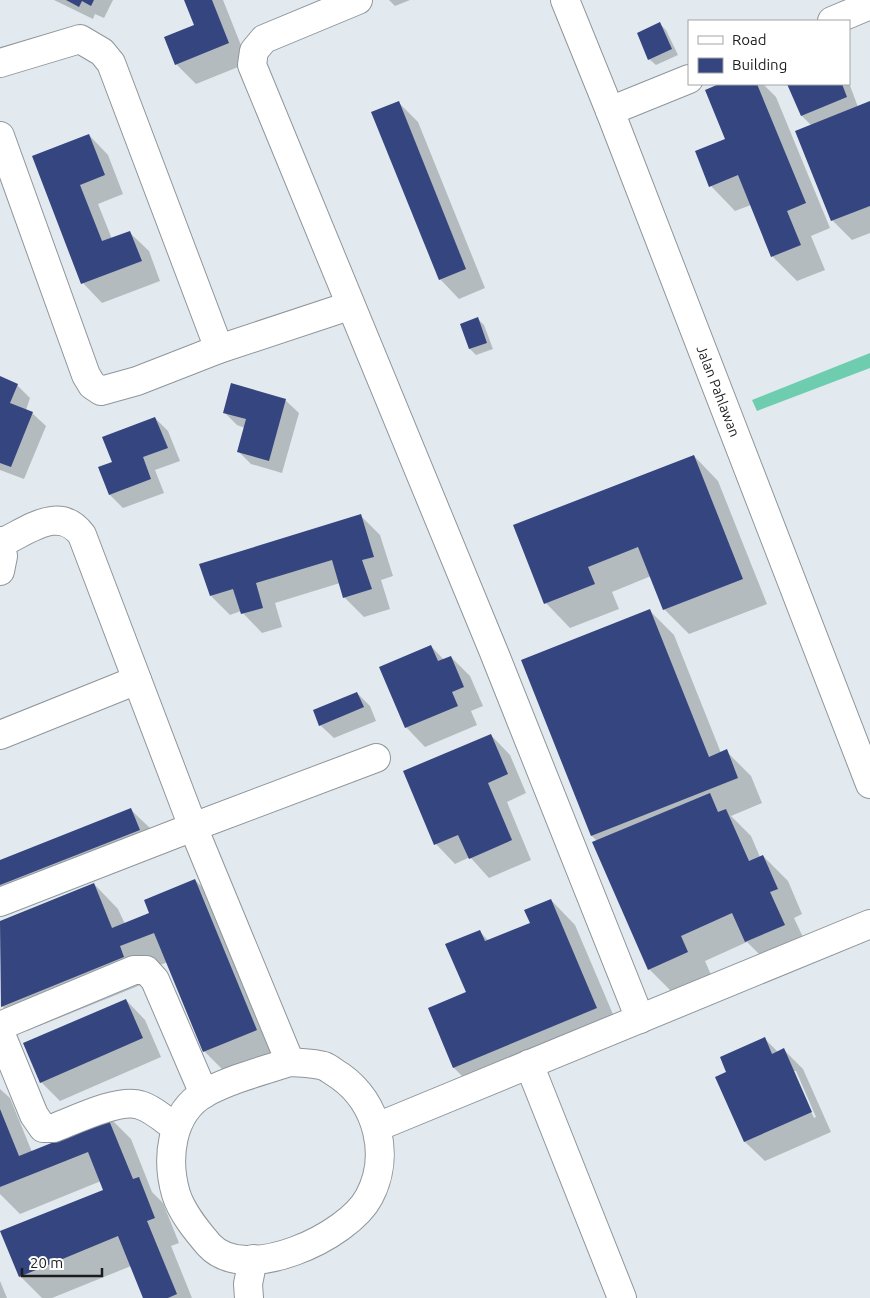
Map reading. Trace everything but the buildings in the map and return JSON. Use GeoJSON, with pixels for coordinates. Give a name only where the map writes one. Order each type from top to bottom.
{"type":"FeatureCollection","features":[{"type":"Feature","properties":{"kind":"street"},"geometry":{"type":"LineString","coordinates":[[358,0],[264,39],[258,44],[252,58],[252,65],[349,306],[492,650],[640,1019]]}},
{"type":"Feature","properties":{"kind":"street","name":"Jalan Pahlawan"},"geometry":{"type":"LineString","coordinates":[[565,0],[610,111],[870,784]]}},
{"type":"Feature","properties":{"kind":"street"},"geometry":{"type":"LineString","coordinates":[[834,20],[870,4]]}},
{"type":"Feature","properties":{"kind":"street"},"geometry":{"type":"LineString","coordinates":[[0,63],[80,39],[102,52],[111,63],[219,349]]}},
{"type":"Feature","properties":{"kind":"street"},"geometry":{"type":"LineString","coordinates":[[610,111],[688,79]]}},
{"type":"Feature","properties":{"kind":"street"},"geometry":{"type":"LineString","coordinates":[[0,136],[86,375],[92,385],[101,391],[349,306]]}},
{"type":"Feature","properties":{"kind":"street"},"geometry":{"type":"LineString","coordinates":[[0,571],[3,556],[0,542],[54,519],[62,520],[77,528],[82,535],[193,827],[290,1062]]}},
{"type":"Feature","properties":{"kind":"street"},"geometry":{"type":"LineString","coordinates":[[0,735],[137,680]]}},
{"type":"Feature","properties":{"kind":"street"},"geometry":{"type":"LineString","coordinates":[[0,902],[376,758]]}},
{"type":"Feature","properties":{"kind":"street"},"geometry":{"type":"LineString","coordinates":[[378,1127],[870,924]]}},
{"type":"Feature","properties":{"kind":"street"},"geometry":{"type":"LineString","coordinates":[[0,1026],[134,970],[146,970],[155,980],[204,1094]]}},
{"type":"Feature","properties":{"kind":"street"},"geometry":{"type":"LineString","coordinates":[[0,1032],[34,1115],[43,1128],[54,1128],[122,1104],[139,1104],[155,1112],[176,1128]]}},
{"type":"Feature","properties":{"kind":"street"},"geometry":{"type":"LineString","coordinates":[[290,1062],[325,1066],[348,1082],[366,1102],[378,1127],[380,1168],[369,1198],[346,1225],[281,1256],[234,1260],[216,1253],[195,1230],[176,1196],[170,1160],[176,1128],[186,1110],[204,1094],[253,1074],[290,1062]]}},
{"type":"Feature","properties":{"kind":"street"},"geometry":{"type":"LineString","coordinates":[[529,1064],[621,1298]]}},
{"type":"Feature","properties":{"kind":"street"},"geometry":{"type":"LineString","coordinates":[[249,1298],[248,1284],[254,1259]]}},
{"type":"Feature","properties":{"kind":"shaded area"},"geometry":{"type":"Polygon","coordinates":[[[870,353],[870,368],[757,411],[752,400],[870,353]]]}}]}
